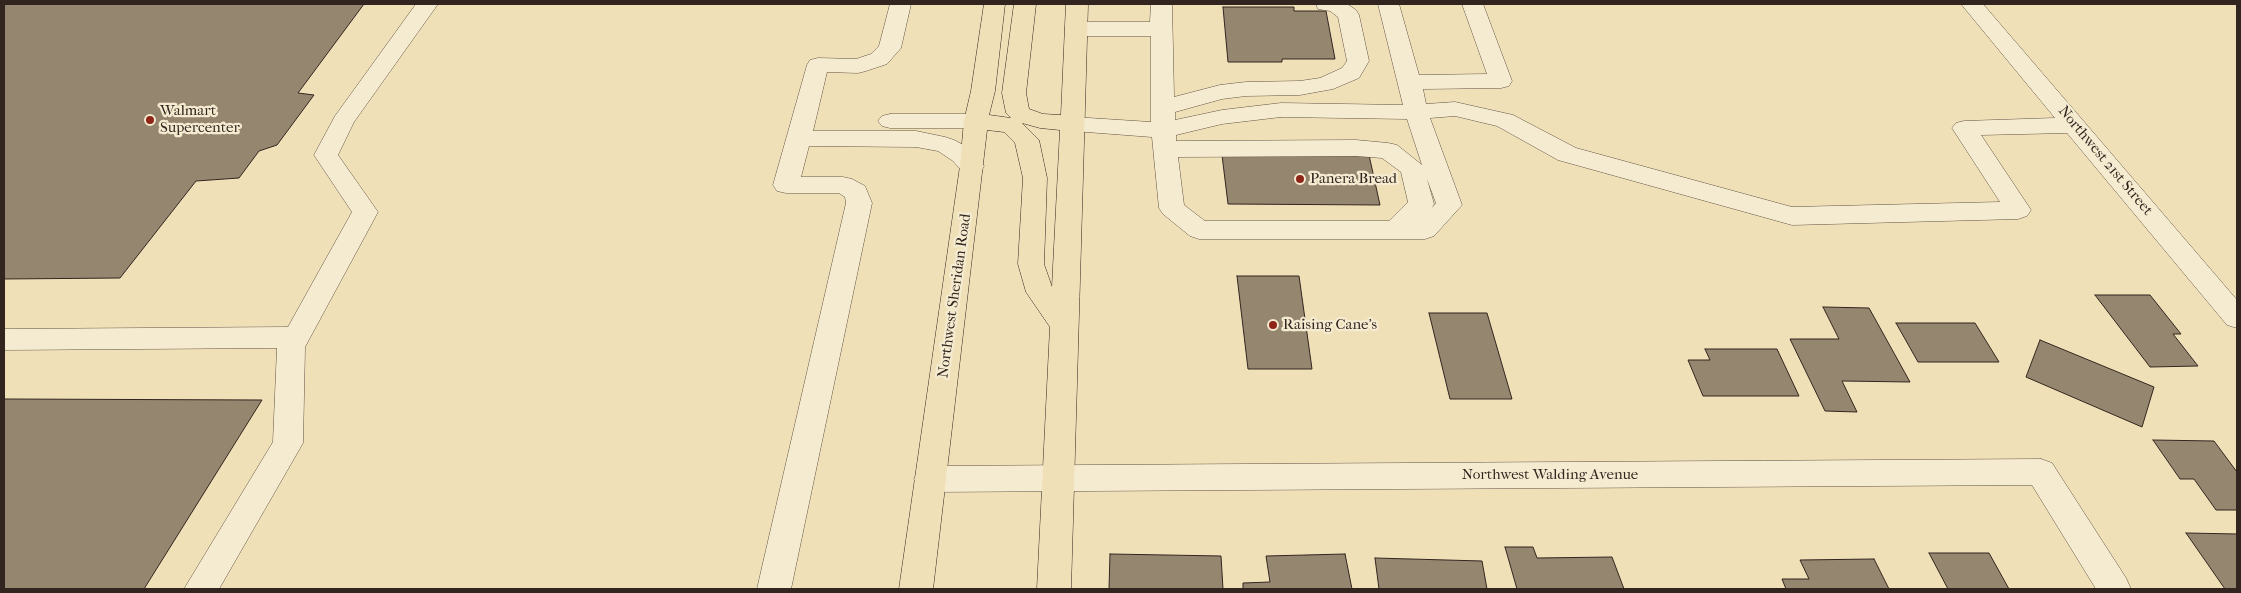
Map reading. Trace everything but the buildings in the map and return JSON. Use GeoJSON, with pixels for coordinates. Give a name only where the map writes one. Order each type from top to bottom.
{"type":"FeatureCollection","features":[{"type":"Feature","properties":{"kind":"main road","name":"Northwest Sheridan Road"},"geometry":{"type":"LineString","coordinates":[[916,589],[972,166],[976,122],[983,91],[994,4]]}},
{"type":"Feature","properties":{"kind":"main road"},"geometry":{"type":"LineString","coordinates":[[1025,4],[1014,93],[1018,113],[1040,122],[1073,124]]}},
{"type":"Feature","properties":{"kind":"main road"},"geometry":{"type":"LineString","coordinates":[[1054,589],[1060,479],[1077,17]]}},
{"type":"Feature","properties":{"kind":"main road"},"geometry":{"type":"LineString","coordinates":[[976,122],[1011,126],[1027,140],[1035,178],[1031,264],[1040,292],[1065,327]]}},
{"type":"Feature","properties":{"kind":"street"},"geometry":{"type":"LineString","coordinates":[[201,589],[288,443],[291,347],[365,212],[326,155],[343,122],[427,4]]}},
{"type":"Feature","properties":{"kind":"street"},"geometry":{"type":"LineString","coordinates":[[774,589],[859,203],[856,192],[843,185],[786,185],[818,65],[858,66],[879,59],[890,48],[900,4]]}},
{"type":"Feature","properties":{"kind":"street"},"geometry":{"type":"LineString","coordinates":[[1160,4],[1164,129],[1172,208],[1199,230],[1425,230],[1449,205],[1416,112],[1410,82],[1388,4]]}},
{"type":"Feature","properties":{"kind":"street"},"geometry":{"type":"LineString","coordinates":[[1164,129],[1220,92],[1246,89],[1300,88],[1325,84],[1350,73],[1358,61],[1348,15],[1337,6],[1326,4]]}},
{"type":"Feature","properties":{"kind":"street"},"geometry":{"type":"LineString","coordinates":[[1410,82],[1500,81],[1473,4]]}},
{"type":"Feature","properties":{"kind":"street","name":"Northwest 21st Street"},"geometry":{"type":"LineString","coordinates":[[1972,4],[2237,318]]}},
{"type":"Feature","properties":{"kind":"street"},"geometry":{"type":"LineString","coordinates":[[1077,17],[1161,29]]}},
{"type":"Feature","properties":{"kind":"street"},"geometry":{"type":"LineString","coordinates":[[1164,129],[1222,117],[1281,110],[1416,112],[1455,109],[1505,120],[1567,154],[1792,216],[2018,210],[1964,128],[2075,125]]}},
{"type":"Feature","properties":{"kind":"street"},"geometry":{"type":"LineString","coordinates":[[800,130],[976,122]]}},
{"type":"Feature","properties":{"kind":"street"},"geometry":{"type":"LineString","coordinates":[[1073,124],[1164,129],[1388,151],[1412,168],[1421,204],[1396,230]]}},
{"type":"Feature","properties":{"kind":"street"},"geometry":{"type":"LineString","coordinates":[[800,130],[916,139],[945,144],[962,155],[972,166]]}},
{"type":"Feature","properties":{"kind":"street"},"geometry":{"type":"LineString","coordinates":[[4,339],[296,337]]}},
{"type":"Feature","properties":{"kind":"street","name":"Northwest Walding Avenue"},"geometry":{"type":"LineString","coordinates":[[930,480],[2041,472],[2114,589]]}},
{"type":"Feature","properties":{"kind":"place","name":"Walmart Supercenter"},"geometry":{"type":"Point","coordinates":[150,120]}},
{"type":"Feature","properties":{"kind":"place","name":"Panera Bread"},"geometry":{"type":"Point","coordinates":[1300,179]}},
{"type":"Feature","properties":{"kind":"place","name":"Raising Cane's"},"geometry":{"type":"Point","coordinates":[1273,325]}}]}
